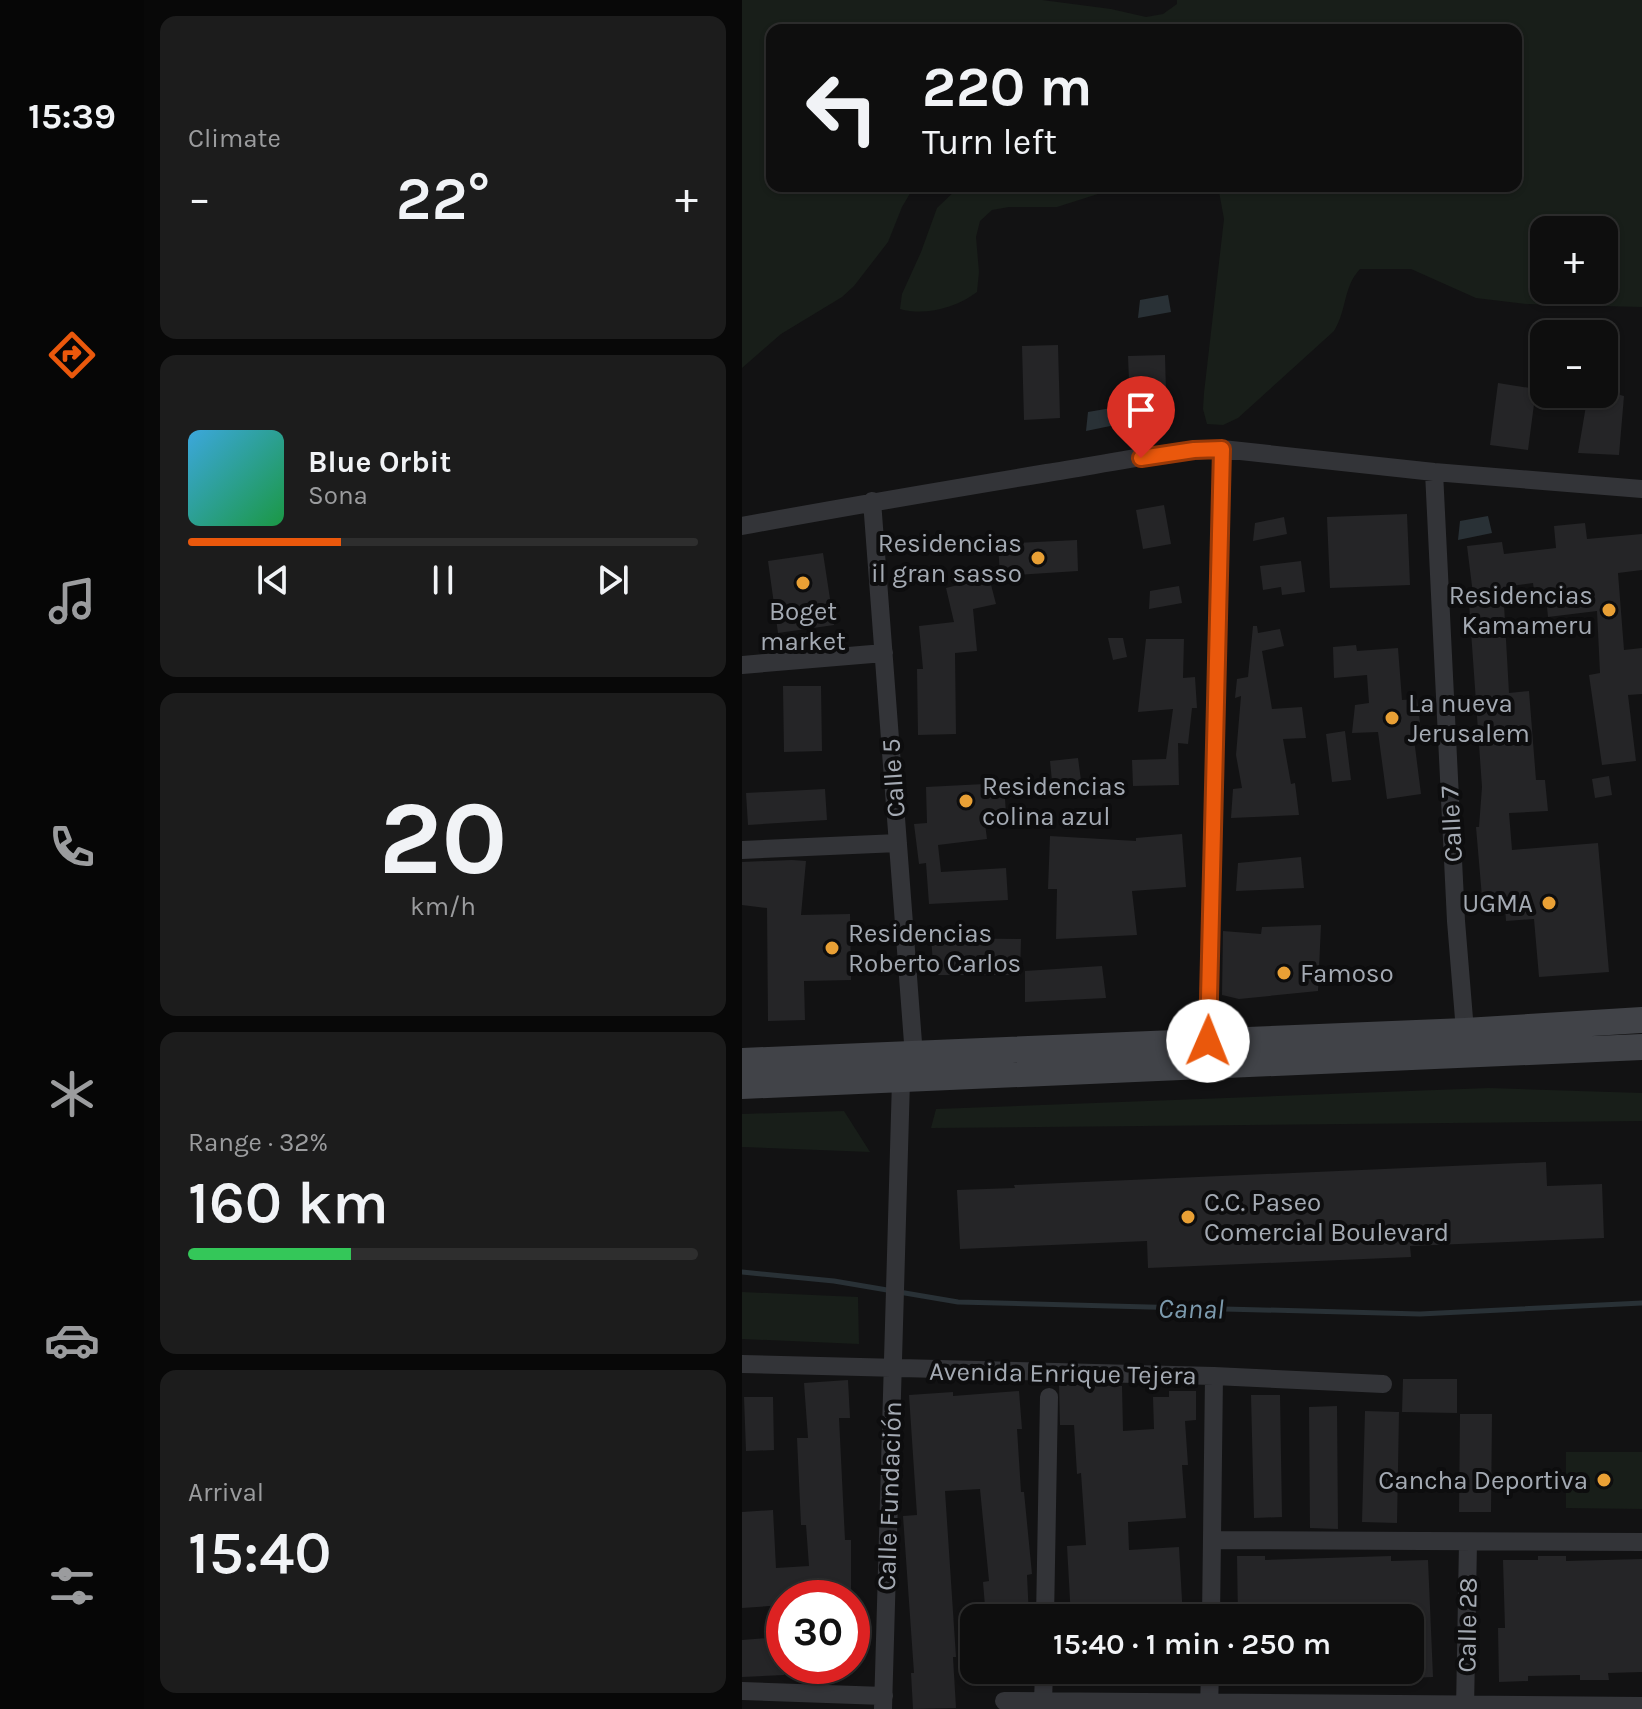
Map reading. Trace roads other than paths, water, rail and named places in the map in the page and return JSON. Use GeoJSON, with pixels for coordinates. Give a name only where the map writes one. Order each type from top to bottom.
{"type":"FeatureCollection","features":[{"type":"Feature","properties":{"kind":"main road"},"geometry":{"type":"LineString","coordinates":[[742,1061],[1465,1031],[1642,1020]]}},
{"type":"Feature","properties":{"kind":"main road"},"geometry":{"type":"LineString","coordinates":[[742,1086],[1642,1047]]}},
{"type":"Feature","properties":{"kind":"street"},"geometry":{"type":"LineString","coordinates":[[1208,1041],[1222,449]]}},
{"type":"Feature","properties":{"kind":"street"},"geometry":{"type":"LineString","coordinates":[[742,526],[872,501],[1194,450],[1222,449],[1434,472],[1642,489]]}},
{"type":"Feature","properties":{"kind":"street","name":"Calle 7"},"geometry":{"type":"LineString","coordinates":[[1434,472],[1456,921],[1465,1031]]}},
{"type":"Feature","properties":{"kind":"street","name":"Calle 5"},"geometry":{"type":"LineString","coordinates":[[872,501],[914,1056]]}},
{"type":"Feature","properties":{"kind":"street"},"geometry":{"type":"LineString","coordinates":[[742,665],[884,653]]}},
{"type":"Feature","properties":{"kind":"street"},"geometry":{"type":"LineString","coordinates":[[742,850],[898,843]]}},
{"type":"Feature","properties":{"kind":"street","name":"Calle Fundación"},"geometry":{"type":"LineString","coordinates":[[884,1702],[901,1080]]}},
{"type":"Feature","properties":{"kind":"street","name":"Avenida Enrique Tejera"},"geometry":{"type":"LineString","coordinates":[[742,1364],[1214,1376],[1383,1384]]}},
{"type":"Feature","properties":{"kind":"street"},"geometry":{"type":"LineString","coordinates":[[1211,1604],[1214,1376]]}},
{"type":"Feature","properties":{"kind":"street"},"geometry":{"type":"LineString","coordinates":[[1045,1604],[1049,1397]]}},
{"type":"Feature","properties":{"kind":"street"},"geometry":{"type":"LineString","coordinates":[[1213,1540],[1642,1542]]}},
{"type":"Feature","properties":{"kind":"street","name":"Calle 28"},"geometry":{"type":"LineString","coordinates":[[1465,1706],[1468,1542]]}},
{"type":"Feature","properties":{"kind":"street"},"geometry":{"type":"LineString","coordinates":[[1043,1703],[1044,1684]]}},
{"type":"Feature","properties":{"kind":"street"},"geometry":{"type":"LineString","coordinates":[[1210,1684],[1210,1706]]}},
{"type":"Feature","properties":{"kind":"street"},"geometry":{"type":"LineString","coordinates":[[742,1691],[884,1702]]}},
{"type":"Feature","properties":{"kind":"street"},"geometry":{"type":"LineString","coordinates":[[1004,1701],[1210,1706],[1642,1706]]}},
{"type":"Feature","properties":{"kind":"waterway","name":"Canal"},"geometry":{"type":"LineString","coordinates":[[742,1272],[834,1281],[958,1302],[1420,1314],[1642,1303]]}},
{"type":"Feature","properties":{"kind":"place","name":"Residencias il gran sasso"},"geometry":{"type":"Point","coordinates":[1038,558]}},
{"type":"Feature","properties":{"kind":"place","name":"Boget market"},"geometry":{"type":"Point","coordinates":[803,583]}},
{"type":"Feature","properties":{"kind":"place","name":"Residencias Kamameru"},"geometry":{"type":"Point","coordinates":[1609,610]}},
{"type":"Feature","properties":{"kind":"place","name":"La nueva Jerusalem"},"geometry":{"type":"Point","coordinates":[1392,718]}},
{"type":"Feature","properties":{"kind":"place","name":"Residencias colina azul"},"geometry":{"type":"Point","coordinates":[966,801]}},
{"type":"Feature","properties":{"kind":"place","name":"UGMA"},"geometry":{"type":"Point","coordinates":[1549,903]}},
{"type":"Feature","properties":{"kind":"place","name":"Residencias Roberto Carlos"},"geometry":{"type":"Point","coordinates":[832,948]}},
{"type":"Feature","properties":{"kind":"place","name":"Famoso"},"geometry":{"type":"Point","coordinates":[1284,973]}},
{"type":"Feature","properties":{"kind":"place","name":"C.C. Paseo Comercial Boulevard"},"geometry":{"type":"Point","coordinates":[1188,1217]}},
{"type":"Feature","properties":{"kind":"place","name":"Cancha Deportiva"},"geometry":{"type":"Point","coordinates":[1604,1480]}}]}
